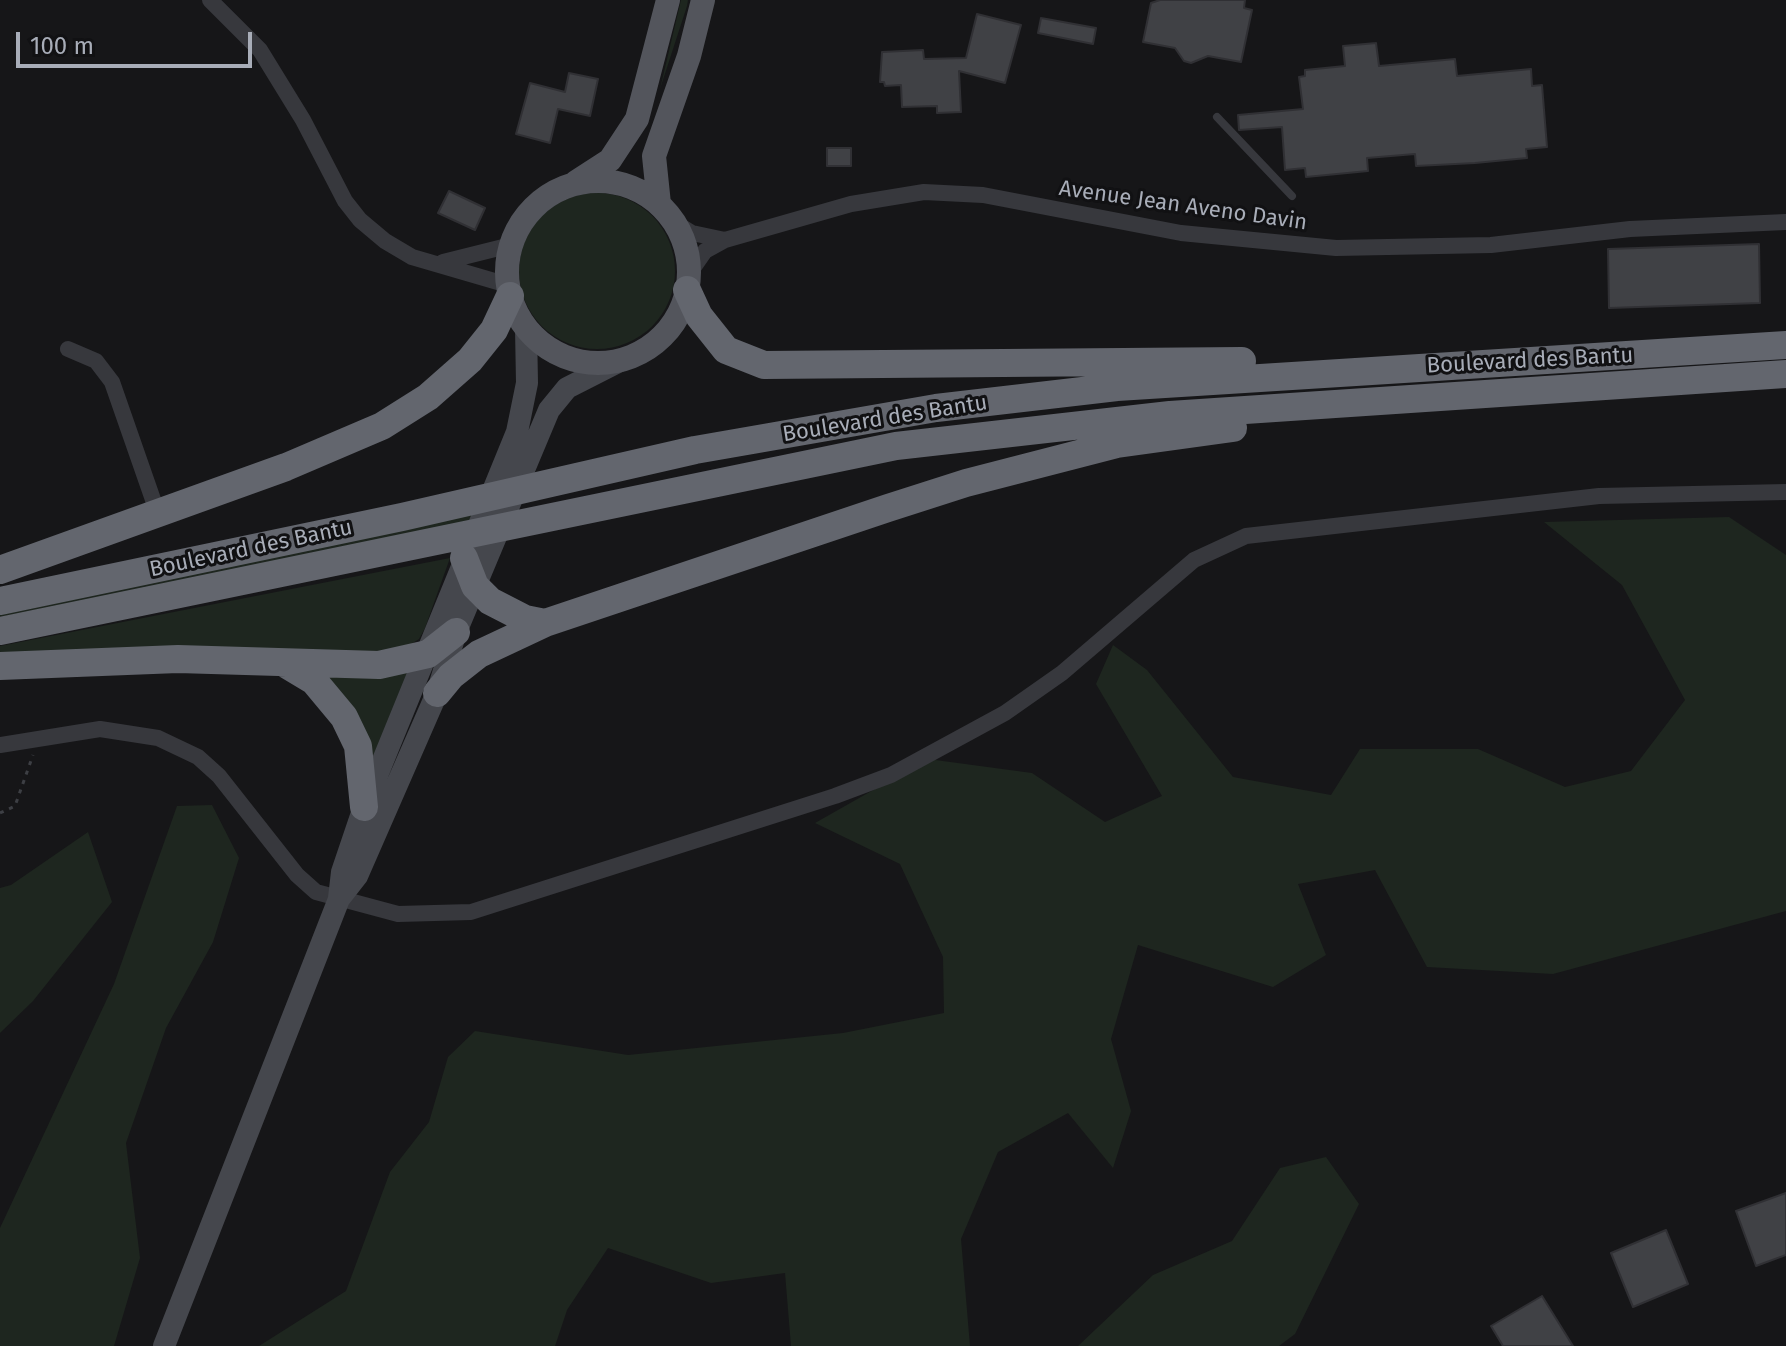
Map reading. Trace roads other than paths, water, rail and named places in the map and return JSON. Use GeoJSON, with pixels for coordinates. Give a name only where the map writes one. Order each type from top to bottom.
{"type":"FeatureCollection","features":[{"type":"Feature","properties":{"kind":"highway"},"geometry":{"type":"LineString","coordinates":[[688,282],[699,316],[726,350],[764,365],[1148,364],[1463,355],[1543,360]]}},
{"type":"Feature","properties":{"kind":"highway"},"geometry":{"type":"LineString","coordinates":[[0,570],[337,447],[398,417],[456,374],[478,352],[494,330],[509,291]]}},
{"type":"Feature","properties":{"kind":"highway","name":"Boulevard des Bantu"},"geometry":{"type":"LineString","coordinates":[[0,601],[402,517],[695,450],[936,408],[1117,387],[1786,345]]}},
{"type":"Feature","properties":{"kind":"highway","name":"Boulevard des Bantu"},"geometry":{"type":"LineString","coordinates":[[0,631],[896,446],[1170,415],[1436,400],[1534,390],[1786,374]]}},
{"type":"Feature","properties":{"kind":"highway"},"geometry":{"type":"LineString","coordinates":[[437,693],[451,676],[479,654],[545,623],[966,483],[1117,444],[1436,400]]}},
{"type":"Feature","properties":{"kind":"highway"},"geometry":{"type":"LineString","coordinates":[[472,556],[475,586],[490,601],[525,619],[545,623]]}},
{"type":"Feature","properties":{"kind":"highway"},"geometry":{"type":"LineString","coordinates":[[0,666],[141,659],[379,665],[428,654],[456,632]]}},
{"type":"Feature","properties":{"kind":"highway"},"geometry":{"type":"LineString","coordinates":[[283,663],[314,681],[344,717],[358,746],[364,807]]}},
{"type":"Feature","properties":{"kind":"main road"},"geometry":{"type":"LineString","coordinates":[[668,122],[703,0]]}},
{"type":"Feature","properties":{"kind":"main road"},"geometry":{"type":"LineString","coordinates":[[668,3],[645,95],[626,138],[610,160],[546,198],[528,214],[511,245],[509,291],[526,328],[554,351],[570,358],[597,362],[624,359],[660,338],[677,316],[688,282],[685,247],[666,213],[654,156],[719,0]]}},
{"type":"Feature","properties":{"kind":"main road"},"geometry":{"type":"LineString","coordinates":[[567,187],[608,182],[635,189],[666,213]]}},
{"type":"Feature","properties":{"kind":"street"},"geometry":{"type":"LineString","coordinates":[[210,0],[260,50],[345,201],[360,220],[400,250],[509,291]]}},
{"type":"Feature","properties":{"kind":"street","name":"Avenue Jean Aveno Davin"},"geometry":{"type":"LineString","coordinates":[[725,240],[851,204],[924,192],[974,194],[1181,233],[1336,248],[1491,245],[1630,229],[1786,222]]}},
{"type":"Feature","properties":{"kind":"street"},"geometry":{"type":"LineString","coordinates":[[666,213],[692,233],[725,240]]}},
{"type":"Feature","properties":{"kind":"street"},"geometry":{"type":"LineString","coordinates":[[688,282],[705,251],[725,240]]}},
{"type":"Feature","properties":{"kind":"street"},"geometry":{"type":"LineString","coordinates":[[437,264],[511,245]]}},
{"type":"Feature","properties":{"kind":"street"},"geometry":{"type":"LineString","coordinates":[[526,328],[527,436]]}},
{"type":"Feature","properties":{"kind":"street"},"geometry":{"type":"LineString","coordinates":[[68,349],[96,361],[112,382],[158,514]]}},
{"type":"Feature","properties":{"kind":"street"},"geometry":{"type":"LineString","coordinates":[[164,1346],[339,899],[342,872],[364,807],[428,654],[527,436],[567,388],[624,359]]}},
{"type":"Feature","properties":{"kind":"street"},"geometry":{"type":"LineString","coordinates":[[0,745],[40,736],[100,729],[128,730],[180,748],[219,776],[308,887],[339,899],[398,914],[471,912],[804,806],[891,775],[1005,713],[1062,673],[1194,560],[1246,536],[1599,496],[1786,492]]}},
{"type":"Feature","properties":{"kind":"street"},"geometry":{"type":"LineString","coordinates":[[339,899],[357,876],[437,693],[456,632],[475,586]]}},
{"type":"Feature","properties":{"kind":"lane"},"geometry":{"type":"LineString","coordinates":[[1217,117],[1292,196]]}}]}
